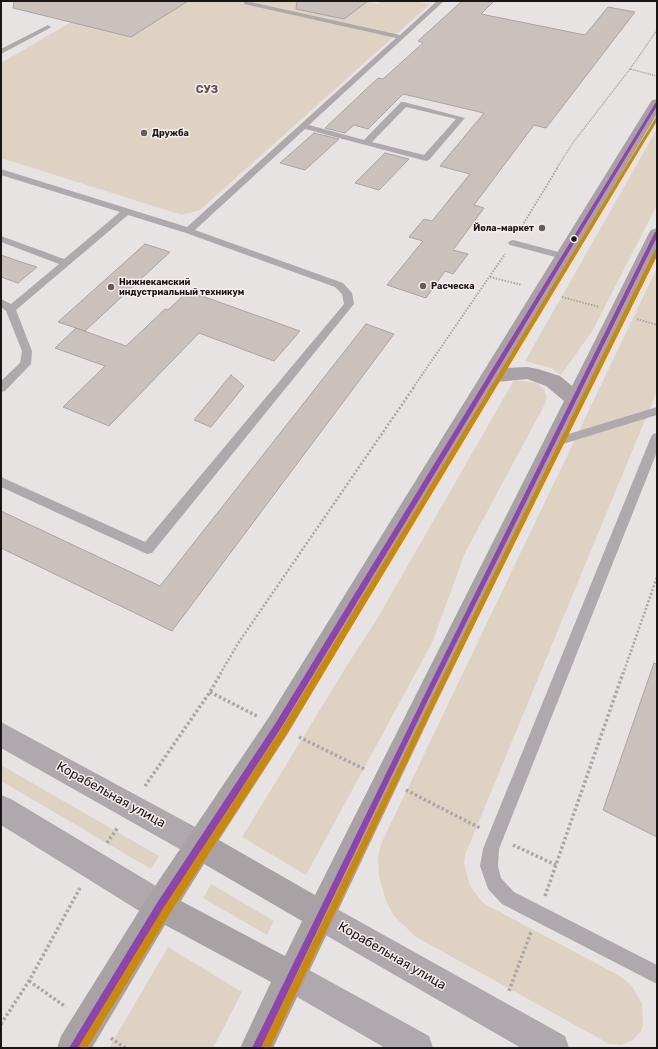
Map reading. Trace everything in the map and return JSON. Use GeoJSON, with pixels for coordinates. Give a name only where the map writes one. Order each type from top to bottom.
{"type":"FeatureCollection","features":[{"type":"Feature","properties":{"kind":"main road"},"geometry":{"type":"LineString","coordinates":[[73,1048],[160,906],[278,726],[657,103]]}},
{"type":"Feature","properties":{"kind":"main road"},"geometry":{"type":"LineString","coordinates":[[256,1048],[657,234]]}},
{"type":"Feature","properties":{"kind":"main road"},"geometry":{"type":"LineString","coordinates":[[492,376],[527,373],[538,375],[553,381],[567,392],[574,400]]}},
{"type":"Feature","properties":{"kind":"main road","name":"Корабельная улица"},"geometry":{"type":"LineString","coordinates":[[1,734],[200,845],[553,1048]]}},
{"type":"Feature","properties":{"kind":"main road"},"geometry":{"type":"LineString","coordinates":[[1,809],[160,906],[291,976],[417,1048]]}},
{"type":"Feature","properties":{"kind":"lane"},"geometry":{"type":"LineString","coordinates":[[189,231],[302,126],[441,1]]}},
{"type":"Feature","properties":{"kind":"lane"},"geometry":{"type":"LineString","coordinates":[[246,3],[401,37]]}},
{"type":"Feature","properties":{"kind":"lane"},"geometry":{"type":"LineString","coordinates":[[2,50],[48,27]]}},
{"type":"Feature","properties":{"kind":"lane"},"geometry":{"type":"LineString","coordinates":[[302,126],[366,143],[426,158],[461,118],[404,104],[366,143]]}},
{"type":"Feature","properties":{"kind":"lane"},"geometry":{"type":"LineString","coordinates":[[1,172],[189,231],[339,285],[348,293],[349,304],[147,549],[1,482]]}},
{"type":"Feature","properties":{"kind":"lane"},"geometry":{"type":"LineString","coordinates":[[11,309],[127,211]]}},
{"type":"Feature","properties":{"kind":"lane"},"geometry":{"type":"LineString","coordinates":[[1,239],[66,263]]}},
{"type":"Feature","properties":{"kind":"lane"},"geometry":{"type":"LineString","coordinates":[[513,243],[563,256]]}},
{"type":"Feature","properties":{"kind":"lane"},"geometry":{"type":"LineString","coordinates":[[1,302],[11,309],[27,351],[25,364],[1,388]]}},
{"type":"Feature","properties":{"kind":"lane"},"geometry":{"type":"LineString","coordinates":[[553,443],[657,411]]}},
{"type":"Feature","properties":{"kind":"lane"},"geometry":{"type":"LineString","coordinates":[[657,437],[654,456],[491,850],[489,866],[494,883],[508,898],[657,975]]}},
{"type":"Feature","properties":{"kind":"path"},"geometry":{"type":"LineString","coordinates":[[239,642],[513,243],[535,203],[572,144],[630,70],[657,30]]}},
{"type":"Feature","properties":{"kind":"path"},"geometry":{"type":"LineString","coordinates":[[630,70],[657,76]]}},
{"type":"Feature","properties":{"kind":"path"},"geometry":{"type":"LineString","coordinates":[[490,277],[618,312],[657,325]]}},
{"type":"Feature","properties":{"kind":"path"},"geometry":{"type":"LineString","coordinates":[[499,1018],[538,914],[657,577]]}},
{"type":"Feature","properties":{"kind":"path"},"geometry":{"type":"LineString","coordinates":[[1,1024],[29,981]]}},
{"type":"Feature","properties":{"kind":"shaded area","name":"Дружба"},"geometry":{"type":"Polygon","coordinates":[[[107,1],[365,1],[378,4],[381,1],[415,1],[430,4],[200,210],[182,215],[1,158],[1,63],[107,1]]]}},
{"type":"Feature","properties":{"kind":"shaded area"},"geometry":{"type":"Polygon","coordinates":[[[657,129],[657,205],[593,330],[561,375],[551,368],[525,361],[657,129]]]}},
{"type":"Feature","properties":{"kind":"shaded area"},"geometry":{"type":"Polygon","coordinates":[[[657,268],[657,391],[465,855],[464,863],[470,886],[483,903],[620,976],[631,985],[642,1003],[643,1025],[641,1031],[633,1040],[621,1045],[608,1044],[416,937],[394,916],[386,901],[379,876],[378,856],[382,842],[657,268]]]}},
{"type":"Feature","properties":{"kind":"shaded area"},"geometry":{"type":"Polygon","coordinates":[[[514,380],[537,383],[544,389],[547,397],[545,404],[465,553],[432,643],[306,875],[242,837],[377,619],[514,380]]]}},
{"type":"Feature","properties":{"kind":"shaded area"},"geometry":{"type":"Polygon","coordinates":[[[1,765],[159,856],[151,869],[1,781],[1,765]]]}},
{"type":"Feature","properties":{"kind":"shaded area"},"geometry":{"type":"Polygon","coordinates":[[[211,884],[274,921],[267,935],[203,898],[211,884]]]}},
{"type":"Feature","properties":{"kind":"shaded area"},"geometry":{"type":"Polygon","coordinates":[[[168,947],[242,992],[213,1048],[109,1048],[168,947]]]}},
{"type":"Feature","properties":{"kind":"building"},"geometry":{"type":"Polygon","coordinates":[[[14,1],[188,1],[131,37],[13,8],[14,1]]]}},
{"type":"Feature","properties":{"kind":"building"},"geometry":{"type":"Polygon","coordinates":[[[297,1],[368,1],[344,19],[296,9],[297,1]]]}},
{"type":"Feature","properties":{"kind":"building"},"geometry":{"type":"Polygon","coordinates":[[[462,1],[494,1],[481,14],[585,35],[608,7],[635,12],[546,128],[534,125],[474,205],[484,208],[453,250],[468,254],[453,274],[445,271],[426,298],[387,285],[423,241],[409,237],[424,219],[432,221],[470,174],[440,166],[484,113],[403,94],[368,129],[354,125],[345,133],[325,128],[378,78],[383,79],[423,43],[418,41],[462,1]]]}},
{"type":"Feature","properties":{"kind":"building"},"geometry":{"type":"Polygon","coordinates":[[[314,133],[339,139],[305,170],[280,163],[314,133]]]}},
{"type":"Feature","properties":{"kind":"building"},"geometry":{"type":"Polygon","coordinates":[[[385,153],[409,159],[379,190],[355,183],[385,153]]]}},
{"type":"Feature","properties":{"kind":"building"},"geometry":{"type":"Polygon","coordinates":[[[145,244],[170,252],[85,331],[58,322],[145,244]]]}},
{"type":"Feature","properties":{"kind":"building"},"geometry":{"type":"Polygon","coordinates":[[[1,255],[37,267],[18,283],[1,277],[1,255]]]}},
{"type":"Feature","properties":{"kind":"building"},"geometry":{"type":"Polygon","coordinates":[[[188,291],[300,331],[274,361],[199,333],[109,426],[63,407],[105,366],[55,348],[76,328],[126,346],[165,309],[168,310],[188,291]]]}},
{"type":"Feature","properties":{"kind":"building"},"geometry":{"type":"Polygon","coordinates":[[[366,324],[394,334],[172,631],[1,548],[1,511],[160,586],[366,324]]]}},
{"type":"Feature","properties":{"kind":"building"},"geometry":{"type":"Polygon","coordinates":[[[231,375],[244,386],[211,427],[194,420],[231,375]]]}},
{"type":"Feature","properties":{"kind":"building"},"geometry":{"type":"Polygon","coordinates":[[[654,663],[657,664],[657,837],[603,810],[654,663]]]}},
{"type":"Feature","properties":{"kind":"transit line"},"geometry":{"type":"LineString","coordinates":[[73,1048],[160,906],[278,726],[657,103]]}},
{"type":"Feature","properties":{"kind":"transit line"},"geometry":{"type":"LineString","coordinates":[[82,1048],[167,910],[285,730],[657,118]]}},
{"type":"Feature","properties":{"kind":"transit line"},"geometry":{"type":"LineString","coordinates":[[256,1048],[424,702],[657,233]]}},
{"type":"Feature","properties":{"kind":"transit line"},"geometry":{"type":"LineString","coordinates":[[265,1048],[431,706],[657,251]]}},
{"type":"Feature","properties":{"kind":"place","name":"Дружба"},"geometry":{"type":"Point","coordinates":[144,133]}},
{"type":"Feature","properties":{"kind":"place","name":"Йола-маркет"},"geometry":{"type":"Point","coordinates":[542,228]}},
{"type":"Feature","properties":{"kind":"place","name":"Расческа"},"geometry":{"type":"Point","coordinates":[423,286]}},
{"type":"Feature","properties":{"kind":"place","name":"Нижнекамский индустриальный техникум"},"geometry":{"type":"Point","coordinates":[111,287]}},
{"type":"Feature","properties":{"kind":"district","name":"СУЗ"},"geometry":{"type":"Point","coordinates":[207,90]}}]}
